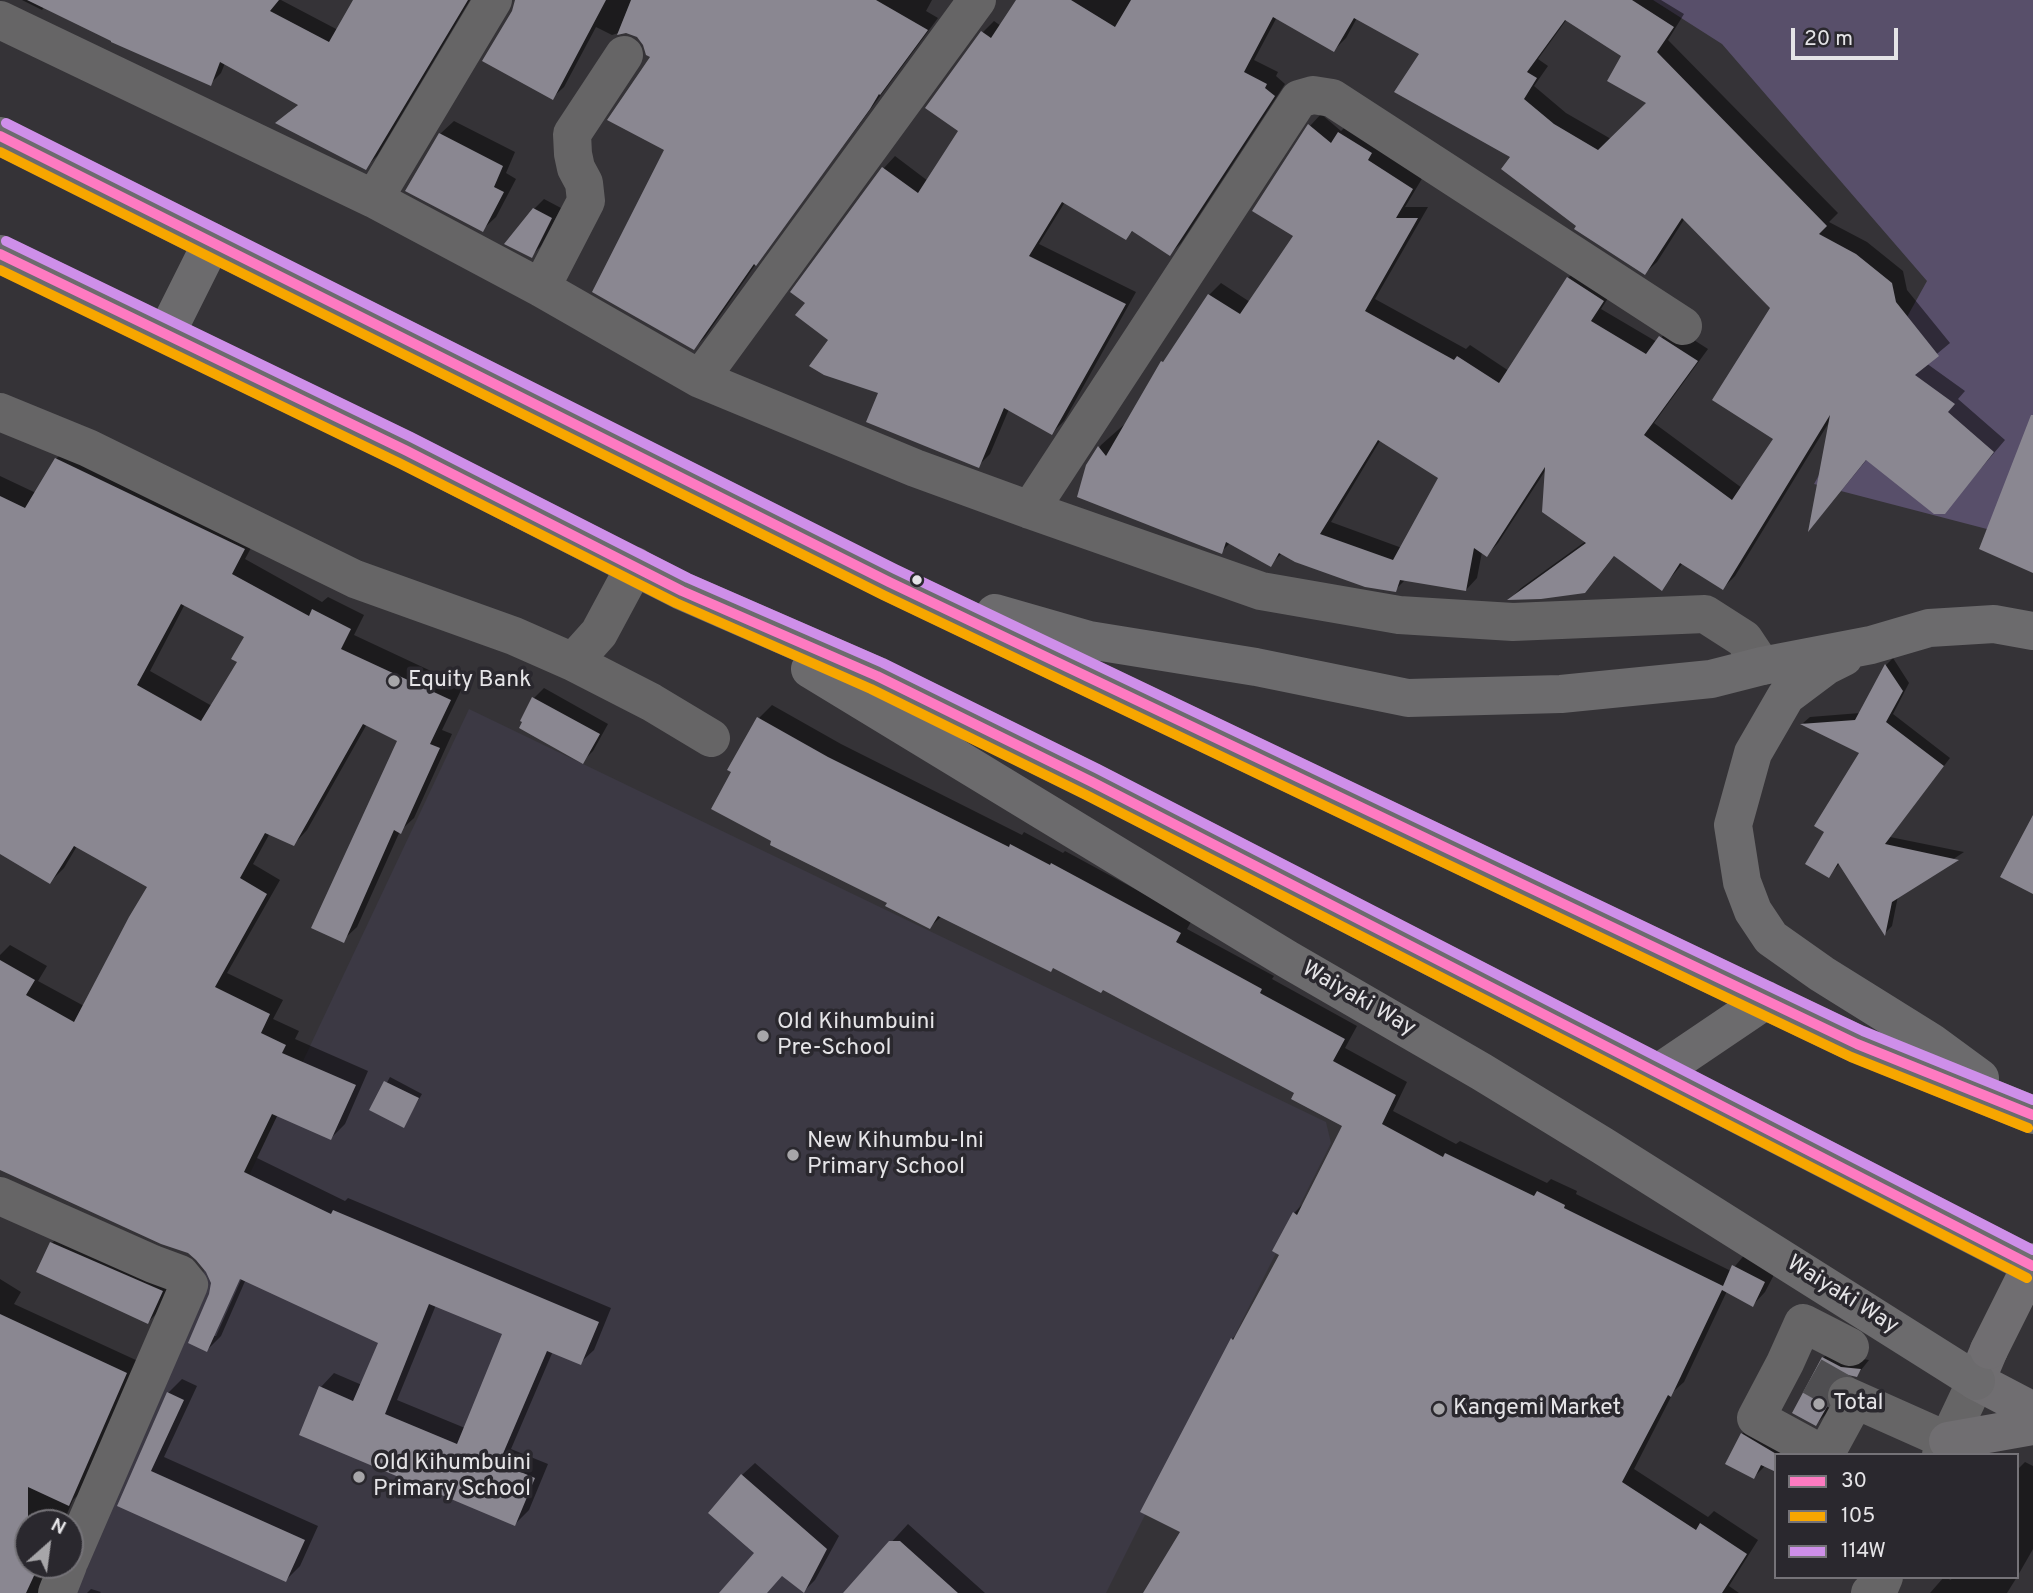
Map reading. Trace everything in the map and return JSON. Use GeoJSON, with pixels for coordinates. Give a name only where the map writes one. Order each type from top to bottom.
{"type":"FeatureCollection","features":[{"type":"Feature","properties":{"kind":"highway"},"geometry":{"type":"LineString","coordinates":[[0,136],[889,582],[1857,1044],[2029,1113]]}},
{"type":"Feature","properties":{"kind":"highway"},"geometry":{"type":"LineString","coordinates":[[166,334],[212,242]]}},
{"type":"Feature","properties":{"kind":"highway","name":"Waiyaki Way"},"geometry":{"type":"LineString","coordinates":[[0,254],[405,450],[682,591],[1287,959],[1603,1146],[1983,1365]]}},
{"type":"Feature","properties":{"kind":"highway"},"geometry":{"type":"LineString","coordinates":[[889,582],[1089,640],[1256,667],[1408,698],[1562,694],[1711,679],[1762,666],[1871,645],[1929,628],[1994,624],[2033,631]]}},
{"type":"Feature","properties":{"kind":"highway","name":"Waiyaki Way"},"geometry":{"type":"LineString","coordinates":[[682,591],[877,677],[1080,776],[2033,1264]]}},
{"type":"Feature","properties":{"kind":"highway"},"geometry":{"type":"LineString","coordinates":[[1994,624],[2033,642]]}},
{"type":"Feature","properties":{"kind":"highway"},"geometry":{"type":"LineString","coordinates":[[1871,645],[1826,666],[1786,696],[1753,753],[1733,825],[1742,882],[1753,911],[1771,939],[1931,1042],[2029,1113]]}},
{"type":"Feature","properties":{"kind":"highway"},"geometry":{"type":"LineString","coordinates":[[1658,1073],[1766,1000]]}},
{"type":"Feature","properties":{"kind":"main road"},"geometry":{"type":"LineString","coordinates":[[1983,1365],[2033,1264]]}},
{"type":"Feature","properties":{"kind":"main road","name":"Waiyaki Way"},"geometry":{"type":"LineString","coordinates":[[1983,1365],[2033,1412]]}},
{"type":"Feature","properties":{"kind":"main road"},"geometry":{"type":"LineString","coordinates":[[1945,1448],[2033,1426]]}},
{"type":"Feature","properties":{"kind":"street"},"geometry":{"type":"LineString","coordinates":[[374,199],[493,0]]}},
{"type":"Feature","properties":{"kind":"street"},"geometry":{"type":"LineString","coordinates":[[699,379],[977,0]]}},
{"type":"Feature","properties":{"kind":"street"},"geometry":{"type":"LineString","coordinates":[[0,20],[374,199],[541,288],[699,379],[915,468],[1261,591],[1399,615],[1513,622],[1705,614],[1744,639],[1762,666]]}},
{"type":"Feature","properties":{"kind":"street"},"geometry":{"type":"LineString","coordinates":[[541,288],[586,201],[584,183],[576,168],[573,154],[572,134],[624,55]]}},
{"type":"Feature","properties":{"kind":"street"},"geometry":{"type":"LineString","coordinates":[[1030,510],[1299,99],[1313,95],[1332,98],[1683,326]]}},
{"type":"Feature","properties":{"kind":"street"},"geometry":{"type":"LineString","coordinates":[[0,412],[88,448],[355,579],[514,636],[573,662],[651,702],[711,738]]}},
{"type":"Feature","properties":{"kind":"street"},"geometry":{"type":"LineString","coordinates":[[573,662],[599,633],[635,566]]}},
{"type":"Feature","properties":{"kind":"street"},"geometry":{"type":"LineString","coordinates":[[0,1196],[180,1274],[189,1284],[84,1528]]}},
{"type":"Feature","properties":{"kind":"street"},"geometry":{"type":"LineString","coordinates":[[1821,1453],[1756,1418],[1798,1370],[1802,1323],[1850,1348]]}},
{"type":"Feature","properties":{"kind":"street"},"geometry":{"type":"LineString","coordinates":[[1826,1453],[1851,1398],[1945,1448],[1983,1365]]}},
{"type":"Feature","properties":{"kind":"shaded area"},"geometry":{"type":"Polygon","coordinates":[[[1653,0],[2033,0],[2033,541],[1814,484],[1927,281],[1722,44],[1653,0]]]}},
{"type":"Feature","properties":{"kind":"shaded area","name":"New Kihumbu-Ini Primary School"},"geometry":{"type":"Polygon","coordinates":[[[469,709],[1326,1122],[1331,1143],[1106,1593],[52,1593],[59,1579],[84,1579],[84,1525],[469,709]]]}},
{"type":"Feature","properties":{"kind":"building"},"geometry":{"type":"Polygon","coordinates":[[[27,0],[279,0],[270,11],[329,42],[353,0],[468,0],[366,170],[275,123],[298,105],[220,62],[211,86],[111,42],[27,0]]]}},
{"type":"Feature","properties":{"kind":"building"},"geometry":{"type":"Polygon","coordinates":[[[515,0],[606,0],[553,100],[482,61],[512,11],[515,0]]]}},
{"type":"Feature","properties":{"kind":"building"},"geometry":{"type":"Polygon","coordinates":[[[631,0],[876,0],[928,30],[756,266],[754,264],[694,350],[592,292],[664,150],[607,120],[650,57],[646,55],[637,37],[626,33],[617,35],[631,0]]]}},
{"type":"Feature","properties":{"kind":"building"},"geometry":{"type":"Polygon","coordinates":[[[1016,0],[1071,0],[1115,27],[1131,0],[1632,0],[1674,27],[1657,52],[1827,226],[1819,234],[1856,254],[1892,283],[1896,302],[1939,356],[1915,375],[1955,404],[1948,412],[1994,452],[1945,514],[1934,514],[1866,460],[1808,532],[1830,415],[1723,590],[1680,563],[1662,591],[1614,556],[1585,593],[1541,599],[1507,600],[1586,543],[1542,512],[1545,467],[1487,557],[1474,548],[1466,591],[1400,580],[1396,592],[1365,587],[1295,562],[1279,553],[1271,567],[1226,542],[1222,554],[1077,497],[1086,465],[1098,446],[1106,456],[1161,361],[1163,362],[1208,294],[1240,314],[1293,236],[1252,211],[1308,124],[1331,143],[1338,132],[1372,153],[1368,160],[1413,189],[1396,218],[1418,218],[1365,311],[1454,360],[1457,356],[1499,383],[1567,277],[1604,301],[1591,321],[1646,354],[1659,336],[1698,361],[1644,435],[1732,500],[1773,439],[1712,400],[1770,308],[1682,218],[1645,275],[1574,229],[1576,226],[1501,169],[1510,157],[1394,92],[1419,54],[1354,18],[1334,52],[1273,17],[1244,72],[1267,84],[1265,88],[1275,96],[1170,256],[1132,231],[1126,240],[1062,202],[1029,256],[1126,304],[1052,435],[1004,408],[979,468],[866,422],[878,393],[824,375],[809,366],[828,340],[795,315],[805,303],[790,292],[882,167],[918,193],[958,131],[925,108],[981,31],[991,38],[1016,0]],[[1565,20],[1527,72],[1537,78],[1524,99],[1554,124],[1598,150],[1646,103],[1607,81],[1621,56],[1565,20]],[[1378,440],[1320,534],[1393,560],[1438,478],[1378,440]]]}},
{"type":"Feature","properties":{"kind":"building"},"geometry":{"type":"Polygon","coordinates":[[[439,133],[503,166],[494,187],[504,192],[483,232],[405,191],[439,133]]]}},
{"type":"Feature","properties":{"kind":"building"},"geometry":{"type":"Polygon","coordinates":[[[533,208],[552,218],[532,258],[504,244],[533,208]]]}},
{"type":"Feature","properties":{"kind":"building"},"geometry":{"type":"Polygon","coordinates":[[[2033,415],[2033,573],[1979,549],[2033,415]]]}},
{"type":"Feature","properties":{"kind":"building"},"geometry":{"type":"Polygon","coordinates":[[[55,458],[245,549],[232,574],[309,616],[312,609],[351,629],[341,649],[451,700],[430,744],[440,748],[401,834],[394,830],[344,943],[311,928],[397,741],[363,724],[294,846],[265,833],[240,878],[267,894],[215,987],[270,1014],[261,1033],[286,1045],[282,1053],[356,1085],[331,1140],[272,1114],[244,1172],[331,1214],[333,1210],[599,1322],[581,1365],[547,1351],[499,1463],[535,1478],[515,1526],[299,1435],[319,1386],[353,1401],[378,1343],[240,1279],[207,1352],[188,1343],[211,1283],[196,1260],[188,1253],[161,1244],[0,1170],[0,960],[35,980],[26,995],[74,1022],[147,887],[74,846],[50,884],[0,854],[0,496],[25,508],[55,458]],[[181,604],[137,685],[201,721],[237,662],[231,659],[244,637],[181,604]],[[429,1304],[385,1414],[457,1444],[502,1334],[429,1304]]]}},
{"type":"Feature","properties":{"kind":"building"},"geometry":{"type":"Polygon","coordinates":[[[1885,664],[1903,691],[1886,722],[1944,766],[1885,844],[1959,860],[1892,902],[1885,936],[1838,863],[1829,878],[1805,864],[1824,832],[1814,826],[1859,753],[1800,724],[1855,720],[1885,664]]]}},
{"type":"Feature","properties":{"kind":"building"},"geometry":{"type":"Polygon","coordinates":[[[532,697],[600,734],[583,764],[519,728],[532,697]]]}},
{"type":"Feature","properties":{"kind":"building","name":"Kangemi Market"},"geometry":{"type":"Polygon","coordinates":[[[757,717],[828,757],[1009,847],[1010,844],[1050,865],[1051,863],[1181,933],[1176,942],[1262,989],[1260,993],[1345,1039],[1333,1061],[1396,1095],[1382,1124],[1443,1157],[1445,1153],[1534,1196],[1537,1191],[1565,1205],[1564,1208],[1723,1286],[1732,1265],[1765,1282],[1753,1307],[1722,1290],[1671,1397],[1668,1395],[1622,1482],[1696,1530],[1700,1523],[1747,1554],[1722,1593],[1143,1593],[1180,1532],[1140,1512],[1231,1338],[1233,1340],[1279,1255],[1272,1251],[1293,1212],[1297,1215],[1342,1126],[1291,1099],[1294,1093],[1103,990],[1101,993],[1053,968],[1051,972],[938,916],[930,929],[885,906],[887,903],[770,845],[771,841],[711,809],[731,772],[727,770],[757,717]]]}},
{"type":"Feature","properties":{"kind":"building"},"geometry":{"type":"Polygon","coordinates":[[[2033,815],[2033,894],[2000,877],[2033,815]]]}},
{"type":"Feature","properties":{"kind":"building"},"geometry":{"type":"Polygon","coordinates":[[[384,1081],[419,1098],[404,1128],[369,1110],[384,1081]]]}},
{"type":"Feature","properties":{"kind":"building"},"geometry":{"type":"Polygon","coordinates":[[[50,1242],[163,1291],[148,1324],[36,1272],[50,1242]]]}},
{"type":"Feature","properties":{"kind":"building"},"geometry":{"type":"Polygon","coordinates":[[[0,1314],[127,1373],[69,1506],[28,1487],[28,1509],[14,1509],[14,1579],[32,1579],[26,1593],[0,1593],[0,1314]]]}},
{"type":"Feature","properties":{"kind":"building"},"geometry":{"type":"Polygon","coordinates":[[[1822,1357],[1841,1367],[1861,1369],[1857,1377],[1844,1374],[1835,1378],[1827,1387],[1825,1398],[1828,1405],[1816,1426],[1792,1413],[1822,1357]]]}},
{"type":"Feature","properties":{"kind":"building"},"geometry":{"type":"Polygon","coordinates":[[[167,1392],[184,1400],[151,1471],[305,1540],[286,1582],[117,1506],[167,1392]]]}},
{"type":"Feature","properties":{"kind":"building"},"geometry":{"type":"Polygon","coordinates":[[[1741,1433],[1775,1453],[1774,1471],[1761,1465],[1754,1479],[1725,1464],[1741,1433]]]}},
{"type":"Feature","properties":{"kind":"building"},"geometry":{"type":"Polygon","coordinates":[[[741,1474],[827,1549],[804,1593],[782,1576],[767,1593],[719,1593],[754,1553],[708,1513],[741,1474]]]}},
{"type":"Feature","properties":{"kind":"building"},"geometry":{"type":"Polygon","coordinates":[[[889,1541],[900,1541],[958,1593],[843,1593],[889,1541]]]}},
{"type":"Feature","properties":{"kind":"tunnel"},"geometry":{"type":"LineString","coordinates":[[1812,1376],[1847,1396]]}},
{"type":"Feature","properties":{"kind":"transit line","name":"114W"},"geometry":{"type":"LineString","coordinates":[[6,123],[895,569],[1863,1031],[2033,1100]]}},
{"type":"Feature","properties":{"kind":"transit line","name":"30"},"geometry":{"type":"LineString","coordinates":[[0,136],[889,582],[1857,1044],[2033,1115]]}},
{"type":"Feature","properties":{"kind":"transit line","name":"105"},"geometry":{"type":"LineString","coordinates":[[0,152],[883,595],[1851,1057],[2028,1128]]}},
{"type":"Feature","properties":{"kind":"transit line","name":"114W"},"geometry":{"type":"LineString","coordinates":[[6,241],[411,437],[688,578],[883,663],[1098,769],[2033,1250]]}},
{"type":"Feature","properties":{"kind":"transit line","name":"30"},"geometry":{"type":"LineString","coordinates":[[0,254],[405,450],[682,591],[877,676],[1092,782],[2033,1266]]}},
{"type":"Feature","properties":{"kind":"transit line","name":"105"},"geometry":{"type":"LineString","coordinates":[[0,270],[399,463],[676,603],[871,689],[1086,795],[2027,1278]]}},
{"type":"Feature","properties":{"kind":"place","name":"Equity Bank"},"geometry":{"type":"Point","coordinates":[394,681]}},
{"type":"Feature","properties":{"kind":"place","name":"Old Kihumbuini Pre-School"},"geometry":{"type":"Point","coordinates":[763,1036]}},
{"type":"Feature","properties":{"kind":"place","name":"New Kihumbu-Ini Primary School"},"geometry":{"type":"Point","coordinates":[793,1155]}},
{"type":"Feature","properties":{"kind":"place","name":"Total"},"geometry":{"type":"Point","coordinates":[1819,1404]}},
{"type":"Feature","properties":{"kind":"place","name":"Kangemi Market"},"geometry":{"type":"Point","coordinates":[1439,1409]}},
{"type":"Feature","properties":{"kind":"place","name":"Old Kihumbuini Primary School"},"geometry":{"type":"Point","coordinates":[359,1477]}}]}
